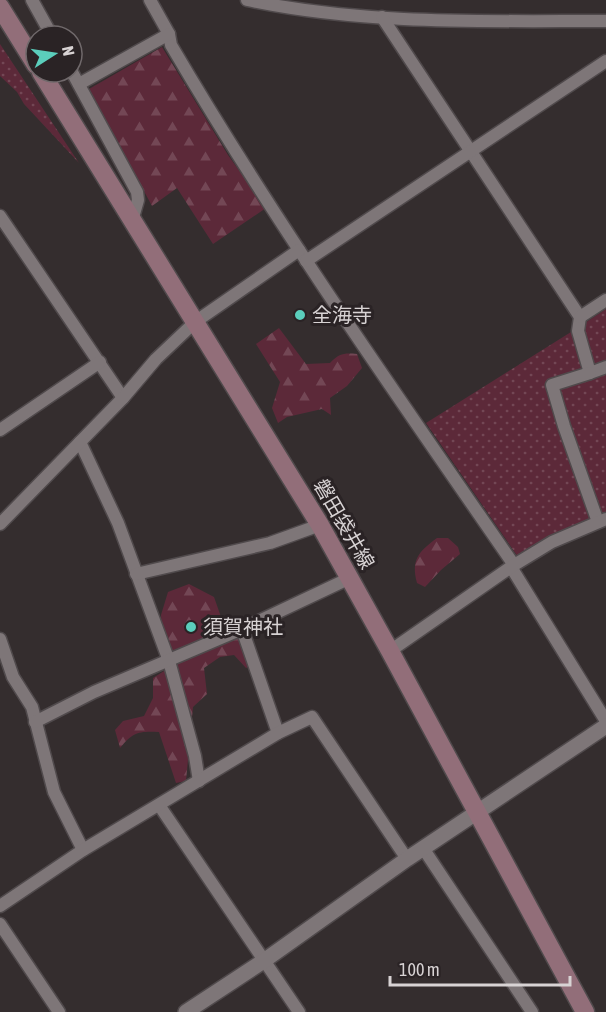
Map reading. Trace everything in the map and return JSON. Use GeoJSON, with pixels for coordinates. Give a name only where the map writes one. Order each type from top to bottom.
{"type":"FeatureCollection","features":[{"type":"Feature","properties":{"kind":"main road"},"geometry":{"type":"LineString","coordinates":[[0,7],[24,45]]}},
{"type":"Feature","properties":{"kind":"main road","name":"磐田袋井線"},"geometry":{"type":"LineString","coordinates":[[48,84],[320,525],[478,811],[585,1012]]}},
{"type":"Feature","properties":{"kind":"street"},"geometry":{"type":"LineString","coordinates":[[32,0],[45,24]]}},
{"type":"Feature","properties":{"kind":"street"},"geometry":{"type":"LineString","coordinates":[[150,0],[170,34],[171,45],[210,111],[303,256],[512,566],[606,720]]}},
{"type":"Feature","properties":{"kind":"street"},"geometry":{"type":"LineString","coordinates":[[247,0],[329,14],[446,20],[606,21]]}},
{"type":"Feature","properties":{"kind":"street"},"geometry":{"type":"LineString","coordinates":[[382,17],[580,317],[578,331],[590,373]]}},
{"type":"Feature","properties":{"kind":"street"},"geometry":{"type":"LineString","coordinates":[[84,81],[170,34]]}},
{"type":"Feature","properties":{"kind":"street"},"geometry":{"type":"LineString","coordinates":[[0,524],[123,398],[156,358],[195,322],[471,151],[606,62]]}},
{"type":"Feature","properties":{"kind":"street"},"geometry":{"type":"LineString","coordinates":[[78,84],[137,192],[138,200],[132,221]]}},
{"type":"Feature","properties":{"kind":"street"},"geometry":{"type":"LineString","coordinates":[[0,216],[123,398]]}},
{"type":"Feature","properties":{"kind":"street"},"geometry":{"type":"LineString","coordinates":[[580,317],[606,300]]}},
{"type":"Feature","properties":{"kind":"street"},"geometry":{"type":"LineString","coordinates":[[0,430],[100,362]]}},
{"type":"Feature","properties":{"kind":"street"},"geometry":{"type":"LineString","coordinates":[[390,651],[512,566],[552,542],[602,521],[564,426],[552,385],[606,367]]}},
{"type":"Feature","properties":{"kind":"street"},"geometry":{"type":"LineString","coordinates":[[80,442],[118,523],[169,661],[200,781]]}},
{"type":"Feature","properties":{"kind":"street"},"geometry":{"type":"LineString","coordinates":[[136,574],[270,543],[320,525]]}},
{"type":"Feature","properties":{"kind":"street"},"geometry":{"type":"LineString","coordinates":[[35,722],[93,692],[242,630],[350,578]]}},
{"type":"Feature","properties":{"kind":"street"},"geometry":{"type":"LineString","coordinates":[[242,630],[278,732]]}},
{"type":"Feature","properties":{"kind":"street"},"geometry":{"type":"LineString","coordinates":[[0,639],[13,677],[32,707],[54,792],[83,850]]}},
{"type":"Feature","properties":{"kind":"street"},"geometry":{"type":"LineString","coordinates":[[0,906],[83,850],[278,732],[312,717],[407,859]]}},
{"type":"Feature","properties":{"kind":"street"},"geometry":{"type":"LineString","coordinates":[[186,1012],[265,960],[423,848],[606,726]]}},
{"type":"Feature","properties":{"kind":"street"},"geometry":{"type":"LineString","coordinates":[[159,805],[299,1012]]}},
{"type":"Feature","properties":{"kind":"street"},"geometry":{"type":"LineString","coordinates":[[423,848],[532,1012]]}},
{"type":"Feature","properties":{"kind":"street"},"geometry":{"type":"LineString","coordinates":[[0,924],[59,1012]]}},
{"type":"Feature","properties":{"kind":"green space"},"geometry":{"type":"Polygon","coordinates":[[[0,44],[24,80],[24,84],[27,84],[79,163],[24,104],[17,92],[0,76],[0,44]]]}},
{"type":"Feature","properties":{"kind":"green space"},"geometry":{"type":"Polygon","coordinates":[[[162,47],[228,155],[266,208],[213,244],[177,188],[152,206],[89,89],[162,47]]]}},
{"type":"Feature","properties":{"kind":"green space"},"geometry":{"type":"Polygon","coordinates":[[[606,309],[606,515],[554,534],[518,557],[426,423],[606,309]]]}},
{"type":"Feature","properties":{"kind":"green space"},"geometry":{"type":"Polygon","coordinates":[[[279,328],[306,364],[330,363],[342,354],[357,354],[362,368],[347,386],[330,398],[331,415],[322,409],[287,417],[278,423],[272,408],[280,382],[256,344],[279,328]]]}},
{"type":"Feature","properties":{"kind":"green space"},"geometry":{"type":"Polygon","coordinates":[[[437,538],[448,538],[458,547],[460,554],[425,587],[417,583],[416,562],[421,552],[437,538]]]}},
{"type":"Feature","properties":{"kind":"green space"},"geometry":{"type":"Polygon","coordinates":[[[189,584],[214,597],[221,617],[248,649],[254,664],[246,668],[234,655],[220,657],[204,668],[207,694],[193,707],[186,781],[176,783],[159,732],[137,734],[120,748],[115,730],[123,721],[144,716],[153,698],[153,678],[164,671],[161,615],[168,592],[189,584]]]}},
{"type":"Feature","properties":{"kind":"place","name":"全海寺"},"geometry":{"type":"Point","coordinates":[300,315]}},
{"type":"Feature","properties":{"kind":"place","name":"須賀神社"},"geometry":{"type":"Point","coordinates":[191,627]}}]}
